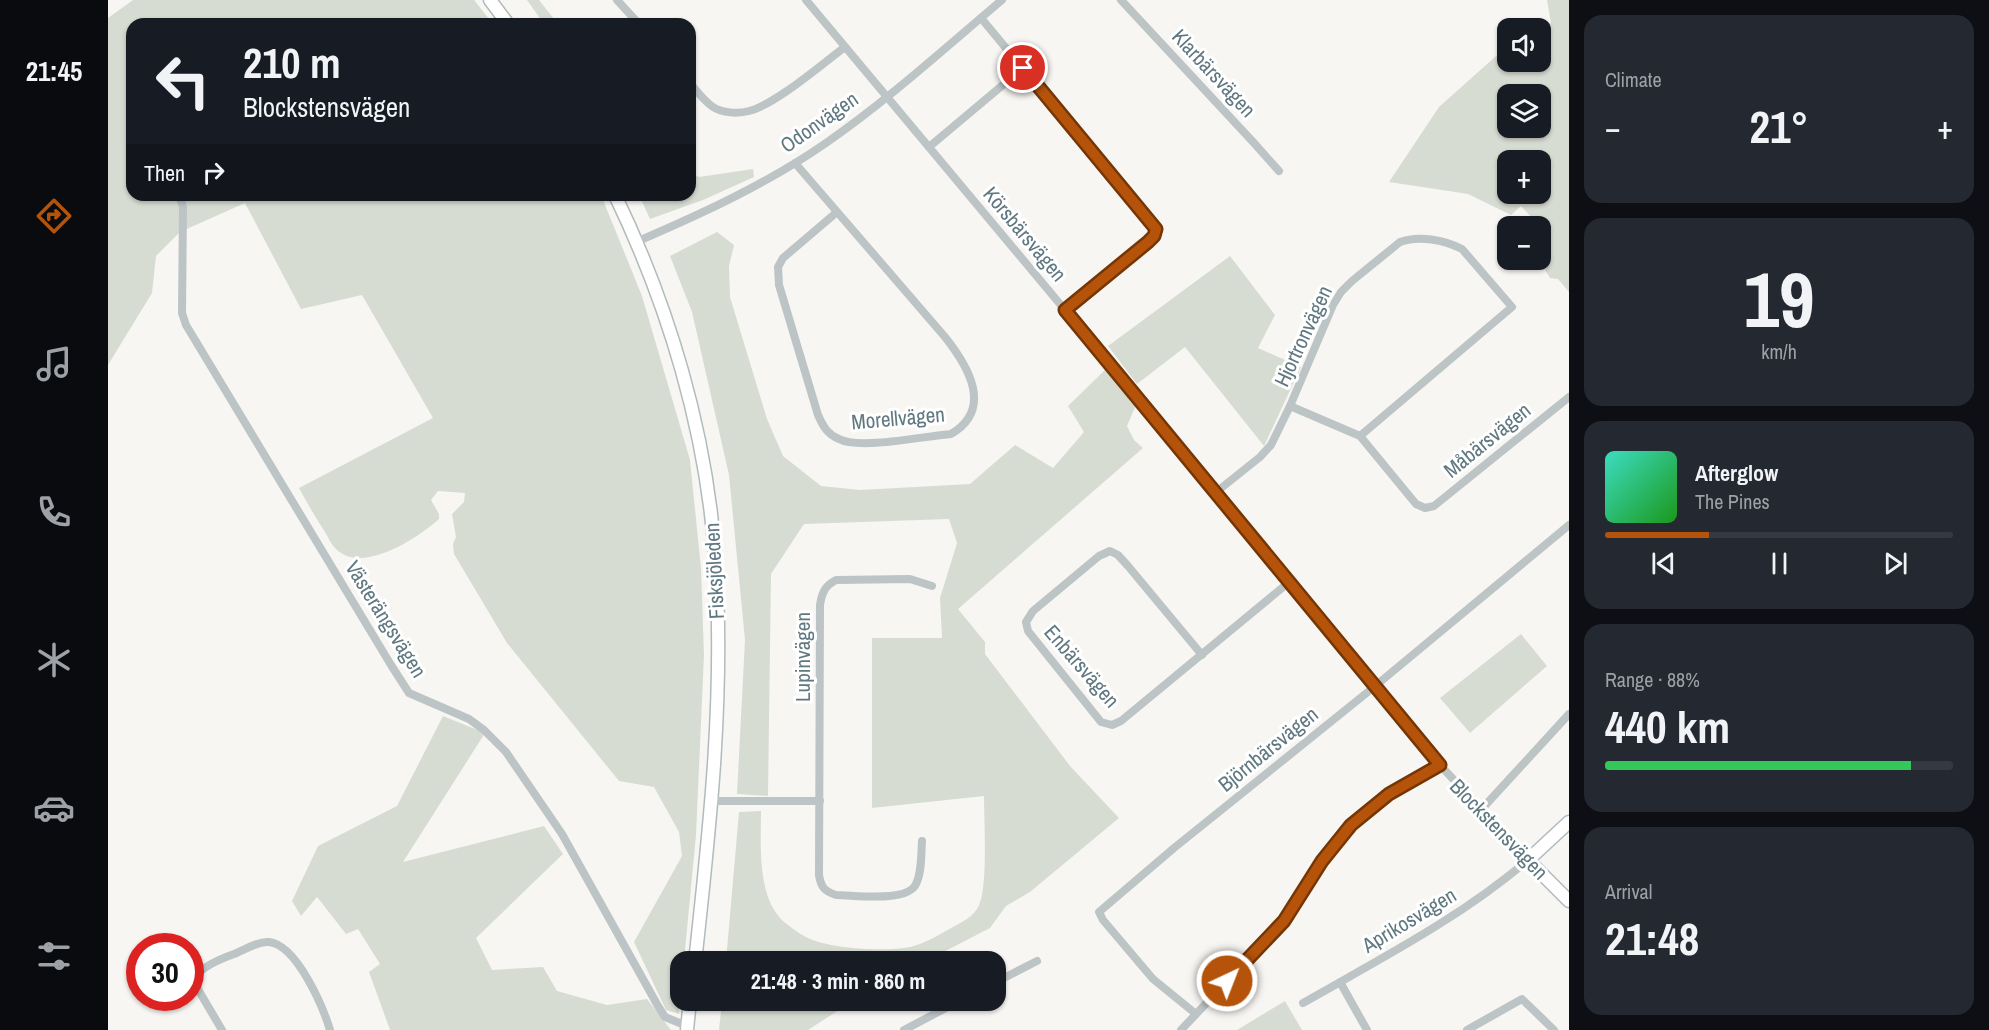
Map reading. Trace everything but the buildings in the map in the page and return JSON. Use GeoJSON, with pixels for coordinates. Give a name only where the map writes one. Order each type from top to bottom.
{"type":"FeatureCollection","features":[{"type":"Feature","properties":{"kind":"street"},"geometry":{"type":"LineString","coordinates":[[490,0],[504,18]]}},
{"type":"Feature","properties":{"kind":"street"},"geometry":{"type":"LineString","coordinates":[[616,0],[633,18]]}},
{"type":"Feature","properties":{"kind":"street","name":"Körsbärsvägen"},"geometry":{"type":"LineString","coordinates":[[807,0],[1065,310],[1148,242],[1154,236],[1156,229],[981,18]]}},
{"type":"Feature","properties":{"kind":"street","name":"Odonvägen"},"geometry":{"type":"LineString","coordinates":[[636,242],[734,197],[827,142],[1002,0]]}},
{"type":"Feature","properties":{"kind":"street","name":"Klarbärsvägen"},"geometry":{"type":"LineString","coordinates":[[1121,0],[1279,171]]}},
{"type":"Feature","properties":{"kind":"street"},"geometry":{"type":"LineString","coordinates":[[696,89],[712,106],[724,111],[749,111],[812,72],[845,46]]}},
{"type":"Feature","properties":{"kind":"street"},"geometry":{"type":"LineString","coordinates":[[929,147],[1023,68]]}},
{"type":"Feature","properties":{"kind":"street","name":"Morellvägen"},"geometry":{"type":"LineString","coordinates":[[795,163],[945,337],[957,353],[968,373],[974,394],[974,405],[963,427],[951,434],[859,444],[840,440],[823,427],[779,285],[778,267],[783,258],[837,212]]}},
{"type":"Feature","properties":{"kind":"street","name":"Västerängsvägen"},"geometry":{"type":"LineString","coordinates":[[181,201],[183,207],[182,313],[186,325],[384,655],[409,693],[469,719],[506,752],[562,834],[665,1017],[687,1028]]}},
{"type":"Feature","properties":{"kind":"street","name":"Fisksjöleden"},"geometry":{"type":"LineString","coordinates":[[618,201],[636,242],[672,338],[689,397],[706,480],[715,555],[716,717],[711,801],[696,951]]}},
{"type":"Feature","properties":{"kind":"street","name":"Hjortronvägen"},"geometry":{"type":"LineString","coordinates":[[1215,493],[1260,457],[1270,445],[1290,406],[1341,291],[1400,242],[1410,238],[1421,238],[1462,249],[1512,307],[1360,436]]}},
{"type":"Feature","properties":{"kind":"street","name":"Blockstensvägen"},"geometry":{"type":"LineString","coordinates":[[1065,310],[1440,765],[1480,811],[1569,901]]}},
{"type":"Feature","properties":{"kind":"street","name":"Måbärsvägen"},"geometry":{"type":"LineString","coordinates":[[1360,436],[1416,504],[1426,507],[1434,506],[1569,397]]}},
{"type":"Feature","properties":{"kind":"street"},"geometry":{"type":"LineString","coordinates":[[1290,406],[1360,436]]}},
{"type":"Feature","properties":{"kind":"street","name":"Björnbärsvägen"},"geometry":{"type":"LineString","coordinates":[[1196,1014],[1153,979],[1103,920],[1099,912],[1569,525]]}},
{"type":"Feature","properties":{"kind":"street","name":"Enbärsvägen"},"geometry":{"type":"LineString","coordinates":[[1202,655],[1128,566],[1118,555],[1110,551],[1099,556],[1033,611],[1026,622],[1028,631],[1101,722],[1112,724],[1121,721],[1202,655],[1288,583]]}},
{"type":"Feature","properties":{"kind":"street","name":"Lupinvägen"},"geometry":{"type":"LineString","coordinates":[[922,841],[916,884],[909,893],[898,896],[836,895],[827,892],[821,885],[819,874],[820,616],[822,592],[827,585],[836,580],[849,578],[910,579],[932,586]]}},
{"type":"Feature","properties":{"kind":"street"},"geometry":{"type":"LineString","coordinates":[[1480,811],[1569,714]]}},
{"type":"Feature","properties":{"kind":"street"},"geometry":{"type":"LineString","coordinates":[[1181,1030],[1284,921],[1322,861],[1351,825],[1389,794],[1440,765]]}},
{"type":"Feature","properties":{"kind":"street"},"geometry":{"type":"LineString","coordinates":[[711,801],[820,801]]}},
{"type":"Feature","properties":{"kind":"street"},"geometry":{"type":"LineString","coordinates":[[1528,860],[1569,822]]}},
{"type":"Feature","properties":{"kind":"street","name":"Aprikosvägen"},"geometry":{"type":"LineString","coordinates":[[1303,1003],[1450,917],[1503,881],[1528,860]]}},
{"type":"Feature","properties":{"kind":"street"},"geometry":{"type":"LineString","coordinates":[[222,1030],[196,986],[195,977],[200,971],[226,956],[268,942],[288,954],[308,979],[325,1012],[330,1030]]}},
{"type":"Feature","properties":{"kind":"street"},"geometry":{"type":"LineString","coordinates":[[1006,977],[1037,961]]}},
{"type":"Feature","properties":{"kind":"street"},"geometry":{"type":"LineString","coordinates":[[1340,981],[1368,1030]]}},
{"type":"Feature","properties":{"kind":"street"},"geometry":{"type":"LineString","coordinates":[[1467,1030],[1522,999],[1554,1030]]}},
{"type":"Feature","properties":{"kind":"street"},"geometry":{"type":"LineString","coordinates":[[687,1028],[689,1011]]}},
{"type":"Feature","properties":{"kind":"street"},"geometry":{"type":"LineString","coordinates":[[904,1030],[940,1011]]}},
{"type":"Feature","properties":{"kind":"shaded area"},"geometry":{"type":"Polygon","coordinates":[[[133,0],[474,0],[488,18],[126,18],[126,201],[603,201],[642,296],[690,460],[701,568],[704,655],[696,835],[685,951],[670,951],[670,1011],[679,1011],[679,1014],[666,1010],[634,942],[682,856],[679,832],[654,787],[619,781],[507,643],[454,554],[453,544],[456,537],[452,514],[464,502],[465,493],[438,491],[431,500],[439,514],[439,519],[430,527],[389,551],[359,558],[346,556],[335,548],[299,488],[433,418],[362,295],[301,309],[245,203],[180,232],[156,256],[152,293],[108,365],[108,18],[133,0]]]}},
{"type":"Feature","properties":{"kind":"shaded area"},"geometry":{"type":"Polygon","coordinates":[[[527,0],[539,0],[553,18],[540,18],[527,0]]]}},
{"type":"Feature","properties":{"kind":"shaded area"},"geometry":{"type":"Polygon","coordinates":[[[1547,0],[1569,0],[1569,292],[1558,279],[1550,278],[1545,270],[1551,270],[1551,216],[1530,216],[1521,206],[1511,215],[1468,194],[1389,182],[1439,107],[1497,55],[1497,72],[1551,72],[1551,18],[1547,0]]]}},
{"type":"Feature","properties":{"kind":"shaded area"},"geometry":{"type":"Polygon","coordinates":[[[753,169],[754,177],[703,200],[650,219],[642,201],[696,201],[696,176],[753,169]]]}},
{"type":"Feature","properties":{"kind":"shaded area"},"geometry":{"type":"Polygon","coordinates":[[[717,232],[734,245],[729,266],[730,297],[767,419],[783,456],[821,486],[860,490],[970,484],[1015,445],[1053,468],[1084,432],[1068,406],[1107,368],[1136,405],[1127,426],[1134,440],[1143,448],[958,609],[985,642],[985,654],[1070,766],[1119,818],[1030,892],[1006,906],[990,928],[945,951],[727,951],[739,812],[761,811],[764,881],[767,895],[780,918],[799,933],[816,941],[842,947],[886,949],[915,946],[926,942],[971,916],[977,909],[982,896],[985,868],[984,796],[872,808],[872,638],[942,638],[940,598],[957,543],[949,519],[804,524],[771,574],[768,796],[737,794],[745,640],[729,475],[692,312],[670,256],[717,232]]]}},
{"type":"Feature","properties":{"kind":"shaded area"},"geometry":{"type":"Polygon","coordinates":[[[1230,256],[1275,315],[1258,348],[1301,367],[1264,446],[1185,347],[1137,384],[1108,346],[1230,256]]]}},
{"type":"Feature","properties":{"kind":"shaded area"},"geometry":{"type":"Polygon","coordinates":[[[1521,634],[1547,666],[1470,733],[1440,698],[1521,634]]]}},
{"type":"Feature","properties":{"kind":"shaded area"},"geometry":{"type":"Polygon","coordinates":[[[443,716],[485,733],[403,862],[544,826],[563,854],[476,938],[492,970],[543,967],[557,991],[607,1005],[647,999],[671,1030],[390,1030],[369,972],[380,964],[358,929],[346,934],[317,897],[301,916],[292,901],[318,846],[397,806],[443,716]]]}},
{"type":"Feature","properties":{"kind":"shaded area"},"geometry":{"type":"Polygon","coordinates":[[[1285,1001],[1302,1030],[1237,1030],[1285,1001]]]}},
{"type":"Feature","properties":{"kind":"shaded area"},"geometry":{"type":"Polygon","coordinates":[[[721,1011],[837,1011],[808,1030],[719,1030],[721,1011]]]}},
{"type":"Feature","properties":{"kind":"route"},"geometry":{"type":"LineString","coordinates":[[1023,68],[1156,229],[1154,236],[1148,242],[1065,310],[1440,765],[1389,794],[1351,825],[1322,861],[1284,921],[1227,981]]}}]}
